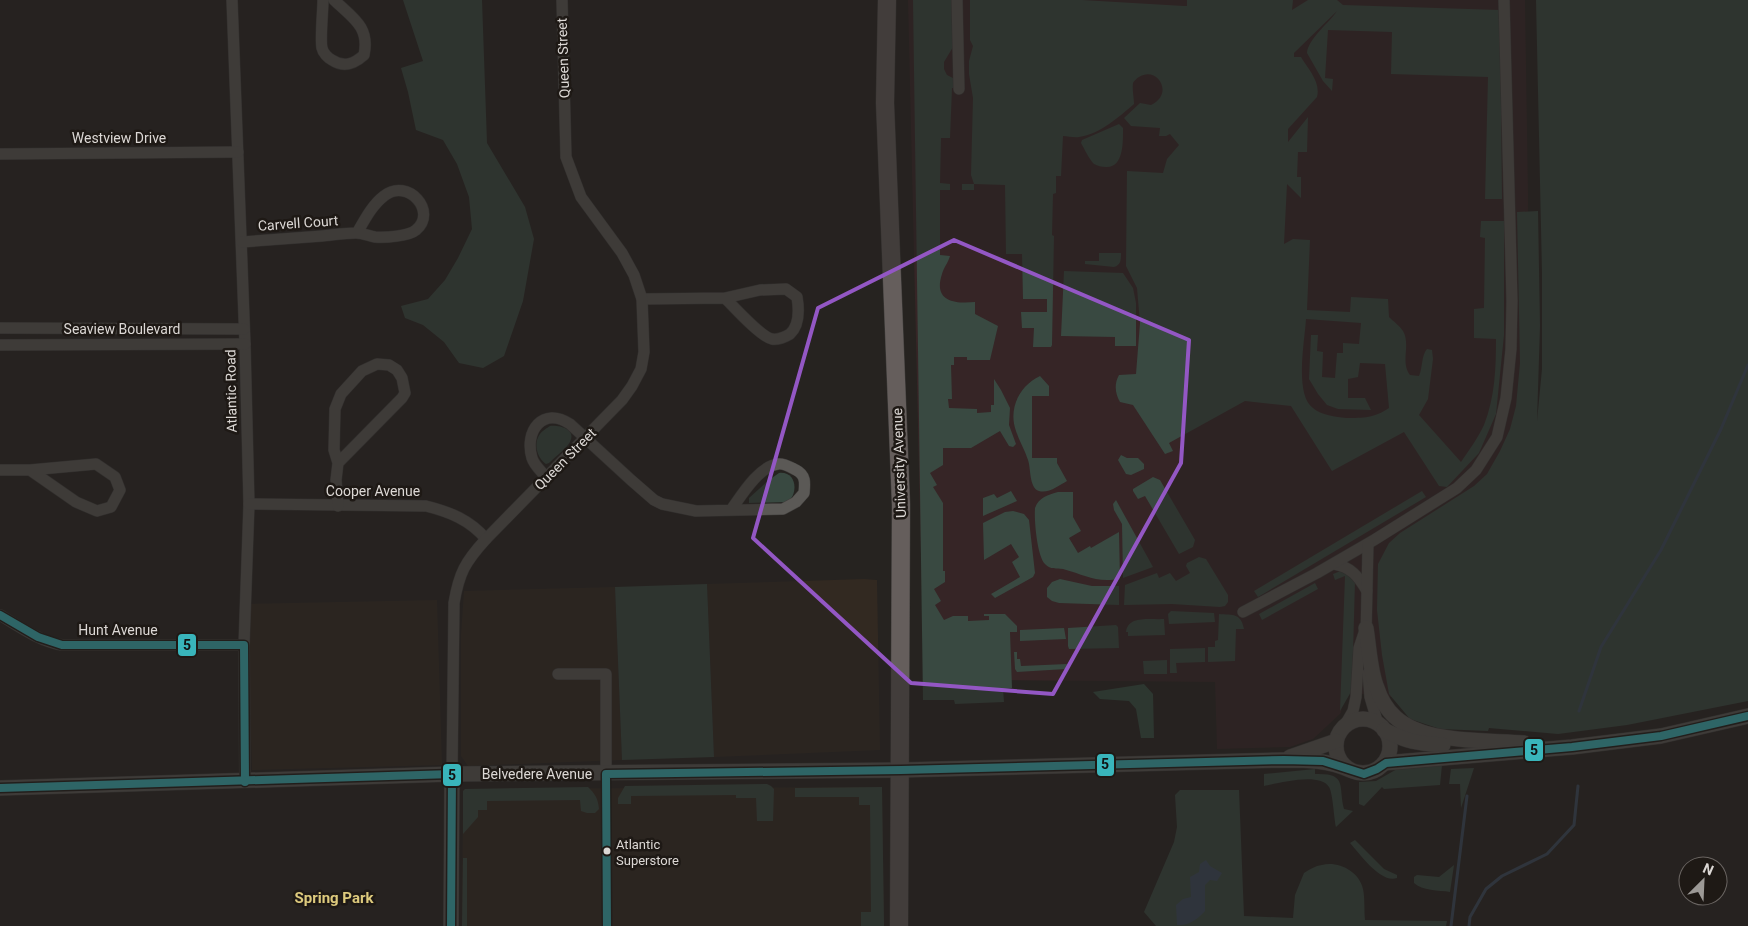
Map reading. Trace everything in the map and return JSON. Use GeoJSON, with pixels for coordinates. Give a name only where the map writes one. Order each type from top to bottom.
{"type":"FeatureCollection","features":[{"type":"Feature","properties":{"kind":"main road","name":"University Avenue"},"geometry":{"type":"LineString","coordinates":[[887,0],[885,113],[901,504],[899,926]]}},
{"type":"Feature","properties":{"kind":"main road"},"geometry":{"type":"LineString","coordinates":[[1366,628],[1376,688],[1394,717],[1407,725],[1420,732],[1438,736],[1572,747]]}},
{"type":"Feature","properties":{"kind":"main road"},"geometry":{"type":"LineString","coordinates":[[1529,750],[1414,743],[1402,739],[1370,720],[1361,719],[1345,725],[1336,741],[1338,758],[1343,765],[1350,770],[1364,774],[1384,764],[1572,747],[1661,736],[1748,716]]}},
{"type":"Feature","properties":{"kind":"main road"},"geometry":{"type":"LineString","coordinates":[[1381,727],[1389,738],[1390,747],[1389,756],[1384,764]]}},
{"type":"Feature","properties":{"kind":"main road","name":"Belvedere Avenue"},"geometry":{"type":"LineString","coordinates":[[1284,760],[1336,741]]}},
{"type":"Feature","properties":{"kind":"main road","name":"Belvedere Avenue"},"geometry":{"type":"LineString","coordinates":[[0,788],[245,782],[452,774],[901,770],[1284,760],[1323,761],[1334,763],[1350,770]]}},
{"type":"Feature","properties":{"kind":"main road","name":"Queen Street"},"geometry":{"type":"LineString","coordinates":[[451,926],[452,774]]}},
{"type":"Feature","properties":{"kind":"street","name":"Atlantic Road"},"geometry":{"type":"LineString","coordinates":[[232,0],[242,242],[249,504],[244,645],[245,782]]}},
{"type":"Feature","properties":{"kind":"street"},"geometry":{"type":"LineString","coordinates":[[323,0],[322,49],[329,59],[340,65],[350,64],[358,61],[364,55],[365,35],[360,26],[334,0]]}},
{"type":"Feature","properties":{"kind":"street","name":"Queen Street"},"geometry":{"type":"LineString","coordinates":[[452,774],[454,603],[461,572],[486,539],[586,439],[622,400],[641,369],[644,352],[642,299],[634,275],[622,252],[581,197],[566,157],[562,0]]}},
{"type":"Feature","properties":{"kind":"street"},"geometry":{"type":"LineString","coordinates":[[957,0],[959,89]]}},
{"type":"Feature","properties":{"kind":"street"},"geometry":{"type":"LineString","coordinates":[[1243,612],[1334,564],[1457,488],[1476,470],[1497,437],[1506,398],[1512,301],[1504,0]]}},
{"type":"Feature","properties":{"kind":"street","name":"Westview Drive"},"geometry":{"type":"LineString","coordinates":[[0,154],[238,152]]}},
{"type":"Feature","properties":{"kind":"street","name":"Carvell Court"},"geometry":{"type":"LineString","coordinates":[[242,242],[356,233],[378,237],[402,235],[416,231],[423,223],[423,210],[418,199],[410,192],[396,190],[384,195],[374,206],[356,233]]}},
{"type":"Feature","properties":{"kind":"street"},"geometry":{"type":"LineString","coordinates":[[642,299],[725,298],[760,290],[786,289],[797,297],[799,312],[792,332],[784,338],[772,339],[762,333],[725,298]]}},
{"type":"Feature","properties":{"kind":"street","name":"Seaview Boulevard"},"geometry":{"type":"LineString","coordinates":[[0,328],[244,329]]}},
{"type":"Feature","properties":{"kind":"street","name":"Seaview Boulevard"},"geometry":{"type":"LineString","coordinates":[[0,345],[245,344]]}},
{"type":"Feature","properties":{"kind":"street"},"geometry":{"type":"LineString","coordinates":[[338,464],[405,393],[402,378],[397,370],[389,365],[376,364],[362,371],[341,394],[335,409],[334,450],[338,464],[336,480],[338,506]]}},
{"type":"Feature","properties":{"kind":"street"},"geometry":{"type":"LineString","coordinates":[[546,477],[532,460],[530,448],[532,432],[538,424],[548,418],[561,418],[654,500],[674,508],[696,511],[783,509],[796,502],[804,493],[804,478],[800,472],[784,464],[767,468],[750,484],[731,510]]}},
{"type":"Feature","properties":{"kind":"street"},"geometry":{"type":"LineString","coordinates":[[0,470],[30,470],[96,464],[115,477],[120,490],[110,507],[97,510],[76,502],[30,470]]}},
{"type":"Feature","properties":{"kind":"street","name":"Cooper Avenue"},"geometry":{"type":"LineString","coordinates":[[249,504],[426,506],[456,516],[476,527],[486,539]]}},
{"type":"Feature","properties":{"kind":"street"},"geometry":{"type":"LineString","coordinates":[[1368,544],[1366,628],[1369,690],[1381,727]]}},
{"type":"Feature","properties":{"kind":"street"},"geometry":{"type":"LineString","coordinates":[[1334,564],[1352,570],[1367,591]]}},
{"type":"Feature","properties":{"kind":"street","name":"Hunt Avenue"},"geometry":{"type":"LineString","coordinates":[[0,615],[50,643],[244,645]]}},
{"type":"Feature","properties":{"kind":"street"},"geometry":{"type":"LineString","coordinates":[[1345,725],[1353,711],[1356,697],[1359,648],[1366,628]]}},
{"type":"Feature","properties":{"kind":"street"},"geometry":{"type":"LineString","coordinates":[[558,674],[606,674],[606,774]]}},
{"type":"Feature","properties":{"kind":"highlighted area"},"geometry":{"type":"Polygon","coordinates":[[[954,240],[1189,340],[1181,463],[1053,694],[911,683],[753,538],[818,308],[954,240]]]}},
{"type":"Feature","properties":{"kind":"shaded area"},"geometry":{"type":"Polygon","coordinates":[[[908,0],[1525,0],[1528,195],[1527,455],[1409,699],[1344,692],[1341,713],[1313,739],[1290,747],[1217,749],[1215,682],[997,680],[924,683],[908,0]]]}},
{"type":"Feature","properties":{"kind":"shaded area"},"geometry":{"type":"Polygon","coordinates":[[[877,580],[880,750],[714,757],[707,584],[877,580]]]}},
{"type":"Feature","properties":{"kind":"shaded area"},"geometry":{"type":"Polygon","coordinates":[[[615,587],[622,760],[468,766],[461,756],[461,635],[464,591],[615,587]]]}},
{"type":"Feature","properties":{"kind":"shaded area"},"geometry":{"type":"Polygon","coordinates":[[[437,600],[442,765],[252,770],[247,604],[437,600]]]}},
{"type":"Feature","properties":{"kind":"shaded area"},"geometry":{"type":"Polygon","coordinates":[[[882,787],[884,926],[462,926],[463,791],[465,789],[882,787]]]}},
{"type":"Feature","properties":{"kind":"green space"},"geometry":{"type":"Polygon","coordinates":[[[403,0],[482,0],[487,143],[525,207],[534,239],[523,301],[504,356],[483,368],[459,363],[444,342],[423,325],[405,318],[401,306],[428,299],[445,280],[472,229],[469,197],[457,164],[443,140],[416,130],[401,68],[423,61],[403,0]]]}},
{"type":"Feature","properties":{"kind":"green space"},"geometry":{"type":"Polygon","coordinates":[[[913,0],[957,0],[953,47],[944,62],[944,69],[947,75],[959,81],[959,88],[952,88],[950,138],[941,138],[940,183],[950,184],[950,190],[940,190],[940,255],[950,256],[942,274],[940,290],[947,299],[960,302],[975,302],[975,314],[998,326],[990,360],[967,360],[967,357],[954,357],[954,365],[951,365],[952,399],[948,399],[949,408],[977,409],[977,413],[991,412],[991,405],[994,405],[994,379],[1010,408],[1009,425],[1016,444],[1013,447],[1009,446],[1000,431],[971,448],[943,448],[943,465],[930,473],[937,485],[933,487],[943,503],[943,571],[945,571],[945,582],[934,589],[941,601],[935,605],[944,620],[953,616],[968,616],[968,621],[989,620],[989,616],[984,616],[984,614],[1005,614],[1017,626],[1017,632],[1010,632],[1012,688],[1003,689],[1004,702],[955,704],[954,700],[923,700],[913,0]]]}},
{"type":"Feature","properties":{"kind":"green space"},"geometry":{"type":"Polygon","coordinates":[[[970,0],[1082,0],[1187,6],[1187,0],[1293,0],[1292,10],[1308,0],[1337,0],[1343,5],[1500,10],[1502,199],[1485,199],[1488,77],[1391,74],[1392,32],[1328,30],[1325,78],[1333,79],[1332,91],[1323,81],[1307,53],[1311,42],[1337,11],[1294,53],[1294,57],[1301,57],[1310,71],[1316,81],[1318,91],[1317,97],[1288,129],[1288,142],[1308,117],[1307,152],[1298,152],[1297,177],[1301,177],[1301,198],[1287,184],[1284,244],[1293,239],[1310,240],[1307,310],[1350,312],[1351,297],[1388,299],[1389,317],[1402,329],[1405,336],[1406,365],[1410,375],[1419,376],[1425,352],[1427,349],[1432,350],[1433,359],[1428,399],[1419,415],[1461,462],[1484,425],[1491,404],[1495,372],[1496,339],[1474,338],[1474,309],[1484,308],[1485,238],[1480,237],[1481,221],[1504,221],[1504,335],[1496,414],[1479,453],[1447,487],[1439,486],[1404,432],[1332,471],[1291,406],[1245,401],[1169,443],[1173,451],[1165,454],[1133,405],[1120,402],[1117,395],[1116,382],[1119,375],[1136,374],[1140,323],[1137,288],[1126,266],[1127,171],[1163,173],[1167,159],[1179,145],[1170,134],[1159,136],[1160,128],[1131,126],[1124,118],[1140,103],[1151,105],[1162,94],[1161,82],[1152,75],[1146,74],[1135,80],[1133,83],[1134,104],[1109,124],[1087,135],[1077,137],[1063,136],[1061,176],[1056,176],[1056,193],[1053,194],[1052,345],[1051,347],[1033,347],[1034,328],[1022,328],[1021,312],[1047,312],[1047,299],[1023,299],[1022,254],[1006,254],[1005,185],[974,184],[971,175],[973,98],[969,61],[973,46],[970,40],[970,0]],[[1306,319],[1302,379],[1307,401],[1320,412],[1338,417],[1358,418],[1374,416],[1389,408],[1385,364],[1360,363],[1358,377],[1348,379],[1348,398],[1365,398],[1371,410],[1338,409],[1327,405],[1309,379],[1311,335],[1318,335],[1317,351],[1323,352],[1322,377],[1335,378],[1337,353],[1343,353],[1343,343],[1359,344],[1361,323],[1306,319]]]}},
{"type":"Feature","properties":{"kind":"green space"},"geometry":{"type":"Polygon","coordinates":[[[1536,0],[1748,0],[1748,701],[1627,725],[1558,734],[1489,728],[1488,731],[1440,729],[1410,719],[1389,694],[1377,610],[1378,564],[1389,543],[1400,533],[1474,486],[1487,474],[1510,429],[1516,406],[1520,363],[1517,212],[1538,211],[1540,326],[1537,421],[1542,369],[1542,273],[1536,0]]]}},
{"type":"Feature","properties":{"kind":"green space"},"geometry":{"type":"Polygon","coordinates":[[[1119,124],[1123,128],[1119,159],[1112,166],[1103,167],[1094,164],[1081,143],[1082,140],[1119,124]]]}},
{"type":"Feature","properties":{"kind":"green space"},"geometry":{"type":"Polygon","coordinates":[[[962,184],[974,184],[974,190],[962,190],[962,184]]]}},
{"type":"Feature","properties":{"kind":"green space"},"geometry":{"type":"Polygon","coordinates":[[[1099,253],[1121,253],[1120,262],[1114,267],[1085,264],[1085,261],[1099,261],[1099,253]]]}},
{"type":"Feature","properties":{"kind":"green space"},"geometry":{"type":"Polygon","coordinates":[[[1064,271],[1123,273],[1133,288],[1136,303],[1136,346],[1115,346],[1115,337],[1061,336],[1064,271]]]}},
{"type":"Feature","properties":{"kind":"green space"},"geometry":{"type":"Polygon","coordinates":[[[1040,376],[1049,386],[1049,396],[1032,396],[1032,458],[1057,458],[1057,463],[1067,481],[1054,489],[1042,492],[1033,486],[1028,460],[1016,431],[1013,415],[1021,392],[1040,376]]]}},
{"type":"Feature","properties":{"kind":"green space"},"geometry":{"type":"Polygon","coordinates":[[[550,426],[566,429],[572,438],[565,448],[546,464],[540,458],[536,446],[541,433],[550,426]]]}},
{"type":"Feature","properties":{"kind":"green space"},"geometry":{"type":"Polygon","coordinates":[[[1121,455],[1127,458],[1138,458],[1144,464],[1144,469],[1131,475],[1126,474],[1118,460],[1121,455]]]}},
{"type":"Feature","properties":{"kind":"green space"},"geometry":{"type":"Polygon","coordinates":[[[779,473],[789,475],[794,483],[794,493],[788,502],[749,503],[749,498],[779,473]]]}},
{"type":"Feature","properties":{"kind":"green space"},"geometry":{"type":"Polygon","coordinates":[[[1153,477],[1160,480],[1195,540],[1193,547],[1179,554],[1145,496],[1138,499],[1133,491],[1133,489],[1153,477]]]}},
{"type":"Feature","properties":{"kind":"green space"},"geometry":{"type":"Polygon","coordinates":[[[1011,491],[1017,501],[983,516],[983,498],[994,494],[997,498],[1011,491]]]}},
{"type":"Feature","properties":{"kind":"green space"},"geometry":{"type":"Polygon","coordinates":[[[1422,491],[1426,497],[1258,597],[1254,591],[1422,491]]]}},
{"type":"Feature","properties":{"kind":"green space"},"geometry":{"type":"Polygon","coordinates":[[[1058,492],[1073,492],[1073,517],[1081,531],[1069,538],[1078,553],[1119,532],[1120,579],[1103,580],[1090,578],[1063,569],[1051,568],[1042,560],[1038,546],[1035,508],[1041,499],[1058,492]]]}},
{"type":"Feature","properties":{"kind":"green space"},"geometry":{"type":"Polygon","coordinates":[[[1116,500],[1153,567],[1123,578],[1122,524],[1114,510],[1113,504],[1116,500]]]}},
{"type":"Feature","properties":{"kind":"green space"},"geometry":{"type":"Polygon","coordinates":[[[1013,511],[1024,514],[1029,520],[1035,573],[1033,577],[995,598],[991,594],[1020,577],[1012,562],[1019,557],[1011,544],[984,560],[983,523],[1005,512],[1013,511]]]}},
{"type":"Feature","properties":{"kind":"green space"},"geometry":{"type":"Polygon","coordinates":[[[1199,557],[1206,559],[1228,595],[1228,602],[1225,606],[1124,605],[1125,585],[1157,573],[1159,578],[1170,573],[1176,581],[1190,573],[1186,566],[1187,563],[1199,557]]]}},
{"type":"Feature","properties":{"kind":"green space"},"geometry":{"type":"Polygon","coordinates":[[[1343,570],[1355,581],[1352,690],[1340,711],[1345,576],[1335,580],[1333,574],[1343,570]]]}},
{"type":"Feature","properties":{"kind":"green space"},"geometry":{"type":"Polygon","coordinates":[[[1060,579],[1092,586],[1119,586],[1119,605],[1059,603],[1052,601],[1047,597],[1047,588],[1052,582],[1060,579]]]}},
{"type":"Feature","properties":{"kind":"green space"},"geometry":{"type":"Polygon","coordinates":[[[1315,583],[1318,589],[1262,620],[1259,614],[1315,583]]]}},
{"type":"Feature","properties":{"kind":"green space"},"geometry":{"type":"Polygon","coordinates":[[[707,584],[714,757],[622,760],[615,587],[707,584]]]}},
{"type":"Feature","properties":{"kind":"green space"},"geometry":{"type":"Polygon","coordinates":[[[1171,611],[1214,613],[1215,622],[1169,624],[1168,614],[1171,611]]]}},
{"type":"Feature","properties":{"kind":"green space"},"geometry":{"type":"Polygon","coordinates":[[[1219,614],[1236,616],[1243,624],[1244,629],[1236,629],[1235,661],[1208,662],[1208,647],[1215,647],[1215,641],[1218,640],[1219,614]]]}},
{"type":"Feature","properties":{"kind":"green space"},"geometry":{"type":"Polygon","coordinates":[[[1164,619],[1165,635],[1128,636],[1128,632],[1126,632],[1131,623],[1135,621],[1164,619]]]}},
{"type":"Feature","properties":{"kind":"green space"},"geometry":{"type":"Polygon","coordinates":[[[1116,625],[1118,627],[1119,648],[1069,649],[1068,628],[1116,625]]]}},
{"type":"Feature","properties":{"kind":"green space"},"geometry":{"type":"Polygon","coordinates":[[[1064,628],[1066,639],[1020,641],[1020,630],[1064,628]]]}},
{"type":"Feature","properties":{"kind":"green space"},"geometry":{"type":"Polygon","coordinates":[[[1205,648],[1205,662],[1176,663],[1177,673],[1170,673],[1170,649],[1205,648]]]}},
{"type":"Feature","properties":{"kind":"green space"},"geometry":{"type":"Polygon","coordinates":[[[1014,652],[1017,652],[1017,659],[1020,659],[1021,666],[1067,664],[1066,669],[1017,672],[1015,669],[1014,652]]]}},
{"type":"Feature","properties":{"kind":"green space"},"geometry":{"type":"Polygon","coordinates":[[[1167,660],[1167,674],[1144,674],[1143,661],[1167,660]]]}},
{"type":"Feature","properties":{"kind":"green space"},"geometry":{"type":"Polygon","coordinates":[[[1144,684],[1153,694],[1154,738],[1141,738],[1136,709],[1129,701],[1100,699],[1093,692],[1144,684]]]}},
{"type":"Feature","properties":{"kind":"green space"},"geometry":{"type":"Polygon","coordinates":[[[1442,765],[1440,785],[1384,789],[1382,787],[1364,806],[1359,804],[1359,782],[1376,781],[1397,769],[1442,765]]]}},
{"type":"Feature","properties":{"kind":"green space"},"geometry":{"type":"Polygon","coordinates":[[[1474,768],[1461,808],[1460,784],[1449,784],[1451,769],[1474,768]]]}},
{"type":"Feature","properties":{"kind":"green space"},"geometry":{"type":"Polygon","coordinates":[[[1315,769],[1315,774],[1333,776],[1340,782],[1344,809],[1353,811],[1336,827],[1330,790],[1324,783],[1308,779],[1264,786],[1264,774],[1315,769]]]}},
{"type":"Feature","properties":{"kind":"green space"},"geometry":{"type":"Polygon","coordinates":[[[767,784],[774,789],[773,821],[757,821],[756,798],[736,798],[736,795],[631,796],[631,804],[618,804],[618,798],[625,786],[767,784]]]}},
{"type":"Feature","properties":{"kind":"green space"},"geometry":{"type":"Polygon","coordinates":[[[588,787],[598,802],[599,809],[595,813],[581,811],[580,800],[487,801],[487,810],[478,810],[478,817],[463,834],[463,791],[465,789],[588,787]]]}},
{"type":"Feature","properties":{"kind":"green space"},"geometry":{"type":"Polygon","coordinates":[[[882,787],[884,926],[861,926],[861,912],[871,912],[870,805],[859,805],[859,797],[795,797],[795,788],[882,787]]]}},
{"type":"Feature","properties":{"kind":"green space"},"geometry":{"type":"Polygon","coordinates":[[[1180,790],[1239,790],[1244,916],[1293,918],[1295,895],[1304,873],[1319,865],[1328,864],[1347,869],[1361,883],[1364,896],[1365,920],[1447,921],[1446,926],[1156,926],[1144,912],[1174,842],[1177,827],[1175,795],[1180,790]]]}},
{"type":"Feature","properties":{"kind":"green space"},"geometry":{"type":"Polygon","coordinates":[[[1355,840],[1384,869],[1397,875],[1397,878],[1384,877],[1371,867],[1350,843],[1355,840]]]}},
{"type":"Feature","properties":{"kind":"green space"},"geometry":{"type":"Polygon","coordinates":[[[463,858],[467,858],[467,926],[462,926],[463,858]]]}},
{"type":"Feature","properties":{"kind":"green space"},"geometry":{"type":"Polygon","coordinates":[[[1454,865],[1450,892],[1426,889],[1414,883],[1414,877],[1417,875],[1439,877],[1454,865]]]}},
{"type":"Feature","properties":{"kind":"water"},"geometry":{"type":"Polygon","coordinates":[[[1206,860],[1210,866],[1222,873],[1217,881],[1210,880],[1205,885],[1205,911],[1193,921],[1177,925],[1176,905],[1183,899],[1191,897],[1190,877],[1199,872],[1200,864],[1206,860]]]}},
{"type":"Feature","properties":{"kind":"waterway"},"geometry":{"type":"LineString","coordinates":[[1579,711],[1601,647],[1661,550],[1721,429],[1748,365]]}},
{"type":"Feature","properties":{"kind":"waterway"},"geometry":{"type":"LineString","coordinates":[[1469,926],[1470,917],[1486,889],[1502,876],[1547,854],[1574,825],[1578,786]]}},
{"type":"Feature","properties":{"kind":"waterway"},"geometry":{"type":"LineString","coordinates":[[1451,926],[1467,796]]}},
{"type":"Feature","properties":{"kind":"transit line","name":"5"},"geometry":{"type":"LineString","coordinates":[[0,615],[38,637],[62,645],[244,645],[245,782]]}},
{"type":"Feature","properties":{"kind":"transit line","name":"5"},"geometry":{"type":"LineString","coordinates":[[607,926],[606,774],[901,770],[1284,760],[1323,761],[1364,774],[1386,763],[1572,747],[1661,736],[1748,716]]}},
{"type":"Feature","properties":{"kind":"transit line","name":"5"},"geometry":{"type":"LineString","coordinates":[[0,788],[452,774],[451,926]]}},
{"type":"Feature","properties":{"kind":"place","name":"Atlantic Superstore"},"geometry":{"type":"Point","coordinates":[607,851]}},
{"type":"Feature","properties":{"kind":"district","name":"Spring Park"},"geometry":{"type":"Point","coordinates":[334,898]}}]}
